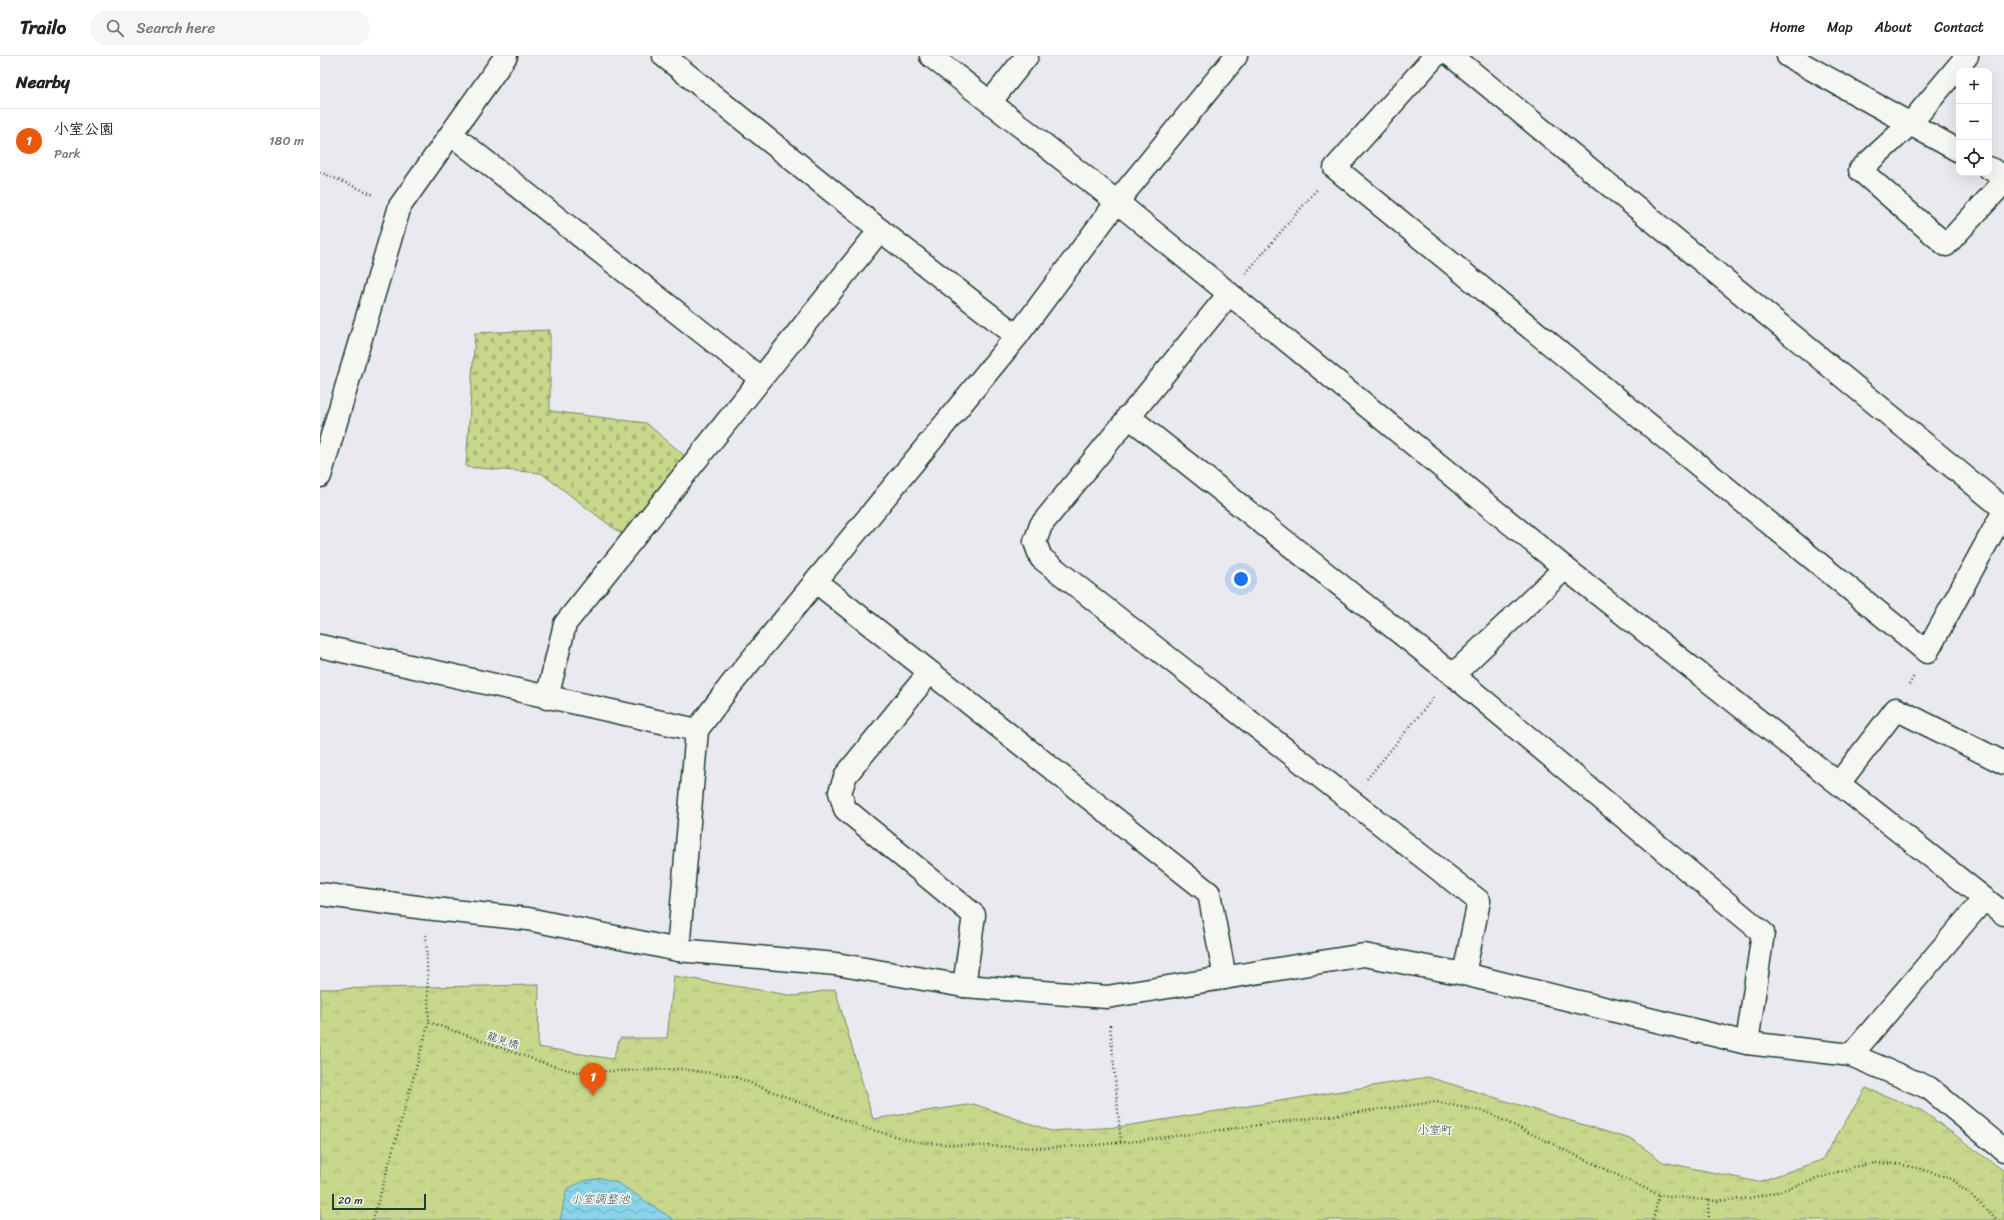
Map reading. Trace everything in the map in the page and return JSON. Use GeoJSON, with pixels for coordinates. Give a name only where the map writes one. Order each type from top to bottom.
{"type":"FeatureCollection","features":[{"type":"Feature","properties":{"kind":"street"},"geometry":{"type":"LineString","coordinates":[[320,476],[400,206],[506,56]]}},
{"type":"Feature","properties":{"kind":"street"},"geometry":{"type":"LineString","coordinates":[[664,56],[880,230],[1017,336]]}},
{"type":"Feature","properties":{"kind":"street"},"geometry":{"type":"LineString","coordinates":[[931,56],[991,101],[1117,202],[1565,568],[2004,914]]}},
{"type":"Feature","properties":{"kind":"street"},"geometry":{"type":"LineString","coordinates":[[991,101],[1027,56]]}},
{"type":"Feature","properties":{"kind":"street"},"geometry":{"type":"LineString","coordinates":[[678,950],[697,730],[730,686],[815,581],[1017,336],[1117,202],[1236,56]]}},
{"type":"Feature","properties":{"kind":"street"},"geometry":{"type":"LineString","coordinates":[[1435,56],[1335,168],[1927,652],[2004,510],[1452,56]]}},
{"type":"Feature","properties":{"kind":"street"},"geometry":{"type":"LineString","coordinates":[[1788,56],[1956,149]]}},
{"type":"Feature","properties":{"kind":"street"},"geometry":{"type":"LineString","coordinates":[[1967,56],[1910,124],[1860,170],[1946,245],[2004,182]]}},
{"type":"Feature","properties":{"kind":"street"},"geometry":{"type":"LineString","coordinates":[[451,134],[760,378]]}},
{"type":"Feature","properties":{"kind":"street"},"geometry":{"type":"LineString","coordinates":[[1992,170],[2004,176]]}},
{"type":"Feature","properties":{"kind":"street"},"geometry":{"type":"LineString","coordinates":[[547,698],[565,624],[760,378],[880,230]]}},
{"type":"Feature","properties":{"kind":"street"},"geometry":{"type":"LineString","coordinates":[[1229,294],[1128,416],[1041,525],[1035,542],[1041,558],[1479,901],[1464,974]]}},
{"type":"Feature","properties":{"kind":"street"},"geometry":{"type":"LineString","coordinates":[[1128,416],[1453,675],[1764,933],[1747,1043]]}},
{"type":"Feature","properties":{"kind":"street"},"geometry":{"type":"LineString","coordinates":[[1453,675],[1565,568]]}},
{"type":"Feature","properties":{"kind":"street"},"geometry":{"type":"LineString","coordinates":[[815,581],[929,673],[1209,893],[1224,978]]}},
{"type":"Feature","properties":{"kind":"street"},"geometry":{"type":"LineString","coordinates":[[320,646],[547,698],[697,730]]}},
{"type":"Feature","properties":{"kind":"street"},"geometry":{"type":"LineString","coordinates":[[929,673],[846,775],[840,792],[845,809],[974,915],[964,986]]}},
{"type":"Feature","properties":{"kind":"street"},"geometry":{"type":"LineString","coordinates":[[1839,784],[1896,709],[2004,763]]}},
{"type":"Feature","properties":{"kind":"street"},"geometry":{"type":"LineString","coordinates":[[320,894],[425,908],[528,919],[678,950],[836,964],[964,986],[1107,997],[1364,955],[1464,974],[1747,1043],[1851,1055],[1929,1088],[2004,1150]]}},
{"type":"Feature","properties":{"kind":"street"},"geometry":{"type":"LineString","coordinates":[[1851,1055],[1984,898]]}},
{"type":"Feature","properties":{"kind":"path"},"geometry":{"type":"LineString","coordinates":[[1229,294],[1335,168]]}},
{"type":"Feature","properties":{"kind":"path"},"geometry":{"type":"LineString","coordinates":[[320,172],[400,206]]}},
{"type":"Feature","properties":{"kind":"path"},"geometry":{"type":"LineString","coordinates":[[1896,709],[1927,652]]}},
{"type":"Feature","properties":{"kind":"path"},"geometry":{"type":"LineString","coordinates":[[1350,799],[1453,675]]}},
{"type":"Feature","properties":{"kind":"path"},"geometry":{"type":"LineString","coordinates":[[373,1220],[429,1022],[425,908]]}},
{"type":"Feature","properties":{"kind":"path"},"geometry":{"type":"LineString","coordinates":[[1107,997],[1121,1143]]}},
{"type":"Feature","properties":{"kind":"path","name":"龍見橋"},"geometry":{"type":"LineString","coordinates":[[429,1022],[529,1058],[576,1072],[681,1069],[733,1076],[865,1128],[916,1142],[1047,1148],[1121,1143],[1436,1102],[1486,1112],[1659,1195],[1708,1200],[1750,1198],[1777,1192],[1853,1167],[1875,1163],[1898,1164],[1921,1169],[1952,1179],[1998,1220]]}},
{"type":"Feature","properties":{"kind":"path"},"geometry":{"type":"LineString","coordinates":[[1653,1220],[1659,1195]]}},
{"type":"Feature","properties":{"kind":"path"},"geometry":{"type":"LineString","coordinates":[[1708,1200],[1709,1220]]}},
{"type":"Feature","properties":{"kind":"green space"},"geometry":{"type":"Polygon","coordinates":[[[550,330],[550,411],[646,423],[685,456],[624,536],[541,473],[466,467],[475,333],[550,330]]]}},
{"type":"Feature","properties":{"kind":"green space"},"geometry":{"type":"Polygon","coordinates":[[[674,976],[795,996],[835,989],[873,1119],[974,1104],[1051,1131],[1119,1127],[1428,1077],[1633,1140],[1663,1162],[1758,1182],[1822,1160],[1866,1088],[1921,1110],[2004,1171],[2004,1220],[320,1220],[320,989],[539,985],[538,1047],[613,1059],[620,1038],[667,1038],[674,976]]]}},
{"type":"Feature","properties":{"kind":"water","name":"小室調整池"},"geometry":{"type":"Polygon","coordinates":[[[602,1178],[620,1184],[674,1220],[560,1220],[567,1189],[584,1181],[602,1178]]]}},
{"type":"Feature","properties":{"kind":"place","name":"小室公園"},"geometry":{"type":"Point","coordinates":[593,1096]}},
{"type":"Feature","properties":{"kind":"district","name":"小室町"},"geometry":{"type":"Point","coordinates":[1435,1130]}}]}
